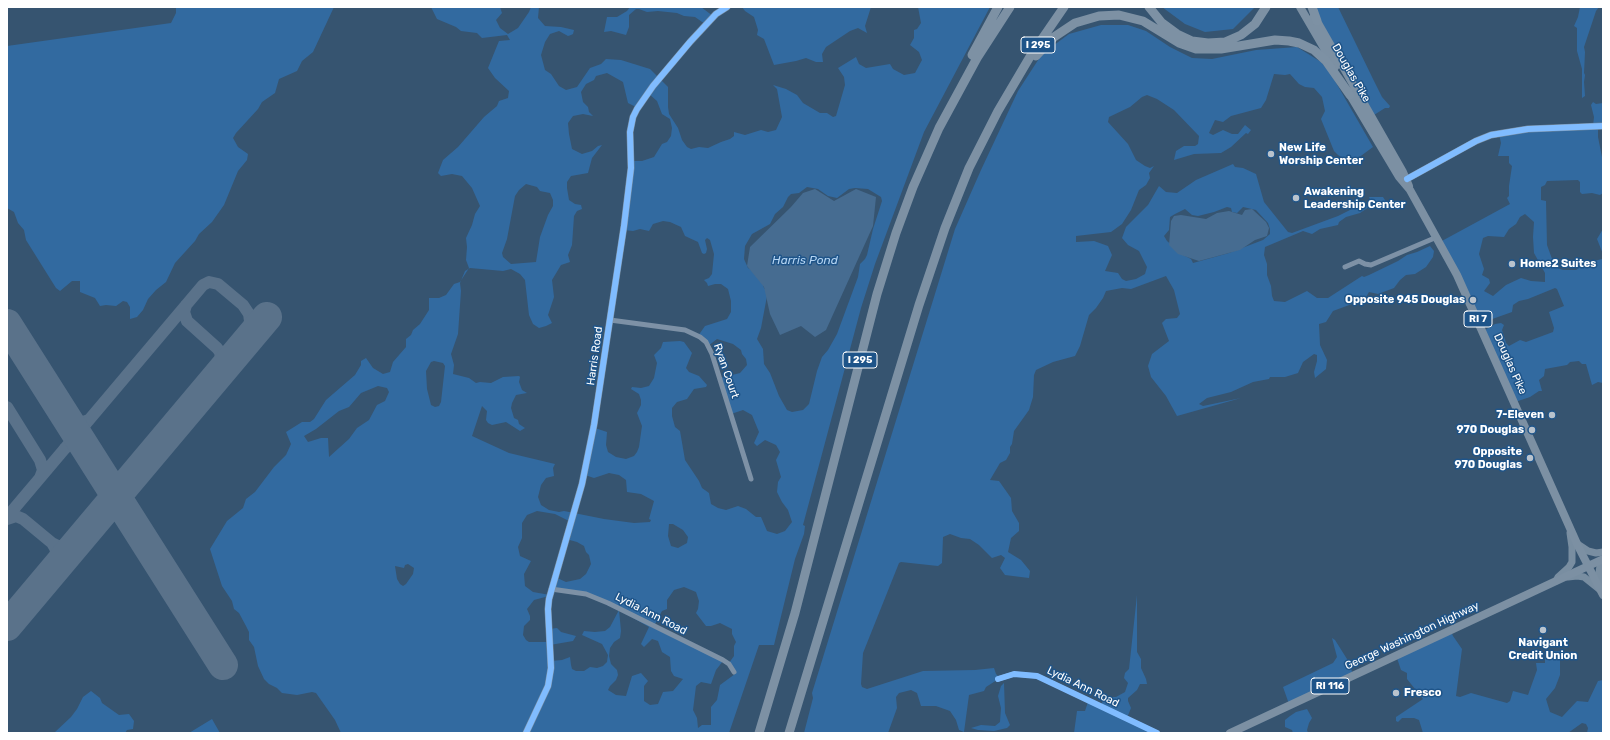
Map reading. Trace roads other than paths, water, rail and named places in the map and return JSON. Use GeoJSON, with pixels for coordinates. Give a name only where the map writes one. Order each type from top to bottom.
{"type":"FeatureCollection","features":[{"type":"Feature","properties":{"kind":"highway"},"geometry":{"type":"LineString","coordinates":[[932,143],[953,91],[998,7]]}},
{"type":"Feature","properties":{"kind":"highway","name":"I 295"},"geometry":{"type":"LineString","coordinates":[[759,733],[802,588],[881,279],[904,210],[932,143],[969,72],[1010,7]]}},
{"type":"Feature","properties":{"kind":"highway","name":"I 295"},"geometry":{"type":"LineString","coordinates":[[789,733],[938,248],[954,203],[976,154],[1014,83],[1064,7]]}},
{"type":"Feature","properties":{"kind":"highway"},"geometry":{"type":"LineString","coordinates":[[1149,7],[1162,22],[1177,34],[1192,41],[1208,43],[1225,42],[1241,35],[1255,24],[1266,7]]}},
{"type":"Feature","properties":{"kind":"highway"},"geometry":{"type":"LineString","coordinates":[[1310,7],[1317,21]]}},
{"type":"Feature","properties":{"kind":"highway"},"geometry":{"type":"LineString","coordinates":[[1014,83],[1044,46],[1064,30],[1086,19],[1112,15],[1125,16],[1143,21],[1179,43],[1196,49],[1220,49],[1275,40],[1299,43],[1314,50],[1326,61],[1350,95]]}},
{"type":"Feature","properties":{"kind":"main road","name":"Douglas Pike"},"geometry":{"type":"LineString","coordinates":[[1300,7],[1399,177],[1410,190]]}},
{"type":"Feature","properties":{"kind":"main road","name":"Douglas Pike"},"geometry":{"type":"LineString","coordinates":[[1317,21],[1406,179],[1410,190],[1457,275],[1479,320],[1569,527],[1603,594]]}},
{"type":"Feature","properties":{"kind":"main road","name":"George Washington Highway"},"geometry":{"type":"LineString","coordinates":[[1230,733],[1603,559]]}},
{"type":"Feature","properties":{"kind":"street","name":"Harris Road"},"geometry":{"type":"LineString","coordinates":[[526,733],[544,696],[551,668],[548,609],[551,589],[586,469],[600,394],[629,182],[630,132],[633,117],[653,86],[690,42],[716,14],[727,7]]}},
{"type":"Feature","properties":{"kind":"street"},"geometry":{"type":"LineString","coordinates":[[1406,179],[1476,141],[1500,133],[1528,129],[1603,126]]}},
{"type":"Feature","properties":{"kind":"street"},"geometry":{"type":"LineString","coordinates":[[1345,267],[1359,261],[1371,265],[1437,237]]}},
{"type":"Feature","properties":{"kind":"street","name":"Ryan Court"},"geometry":{"type":"LineString","coordinates":[[610,320],[685,330],[700,337],[706,342],[712,354],[751,479]]}},
{"type":"Feature","properties":{"kind":"street"},"geometry":{"type":"LineString","coordinates":[[1556,581],[1572,562],[1572,547],[1569,527]]}},
{"type":"Feature","properties":{"kind":"street"},"geometry":{"type":"LineString","coordinates":[[1576,542],[1588,550],[1596,553],[1603,552]]}},
{"type":"Feature","properties":{"kind":"street"},"geometry":{"type":"LineString","coordinates":[[1603,563],[1600,566],[1599,572],[1603,594]]}},
{"type":"Feature","properties":{"kind":"street"},"geometry":{"type":"LineString","coordinates":[[1556,581],[1565,577],[1580,576],[1591,582],[1603,594]]}},
{"type":"Feature","properties":{"kind":"street","name":"Lydia Ann Road"},"geometry":{"type":"LineString","coordinates":[[551,589],[586,594],[608,603],[723,660],[729,664],[734,672]]}},
{"type":"Feature","properties":{"kind":"street","name":"Lydia Ann Road"},"geometry":{"type":"LineString","coordinates":[[998,679],[1014,674],[1037,676],[1157,733]]}},
{"type":"Feature","properties":{"kind":"water","name":"Harris Pond"},"geometry":{"type":"Polygon","coordinates":[[[815,189],[834,201],[856,189],[876,197],[873,226],[826,330],[815,337],[801,326],[780,335],[770,314],[764,287],[747,266],[750,247],[791,207],[803,193],[815,189]]]}},
{"type":"Feature","properties":{"kind":"water"},"geometry":{"type":"Polygon","coordinates":[[[1252,209],[1266,222],[1269,228],[1267,236],[1255,240],[1240,250],[1199,261],[1178,254],[1169,245],[1171,221],[1174,216],[1181,215],[1206,219],[1217,213],[1229,211],[1242,215],[1245,210],[1252,209]]]}},
{"type":"Feature","properties":{"kind":"place","name":"New Life Worship Center"},"geometry":{"type":"Point","coordinates":[1271,154]}},
{"type":"Feature","properties":{"kind":"place","name":"Awakening Leadership Center"},"geometry":{"type":"Point","coordinates":[1296,198]}},
{"type":"Feature","properties":{"kind":"place","name":"Home2 Suites"},"geometry":{"type":"Point","coordinates":[1512,264]}},
{"type":"Feature","properties":{"kind":"place","name":"Opposite 945 Douglas"},"geometry":{"type":"Point","coordinates":[1473,300]}},
{"type":"Feature","properties":{"kind":"place","name":"7-Eleven"},"geometry":{"type":"Point","coordinates":[1552,415]}},
{"type":"Feature","properties":{"kind":"place","name":"970 Douglas"},"geometry":{"type":"Point","coordinates":[1532,430]}},
{"type":"Feature","properties":{"kind":"place","name":"Opposite 970 Douglas"},"geometry":{"type":"Point","coordinates":[1530,458]}},
{"type":"Feature","properties":{"kind":"place","name":"Navigant Credit Union"},"geometry":{"type":"Point","coordinates":[1543,630]}},
{"type":"Feature","properties":{"kind":"place","name":"Fresco"},"geometry":{"type":"Point","coordinates":[1396,693]}}]}
